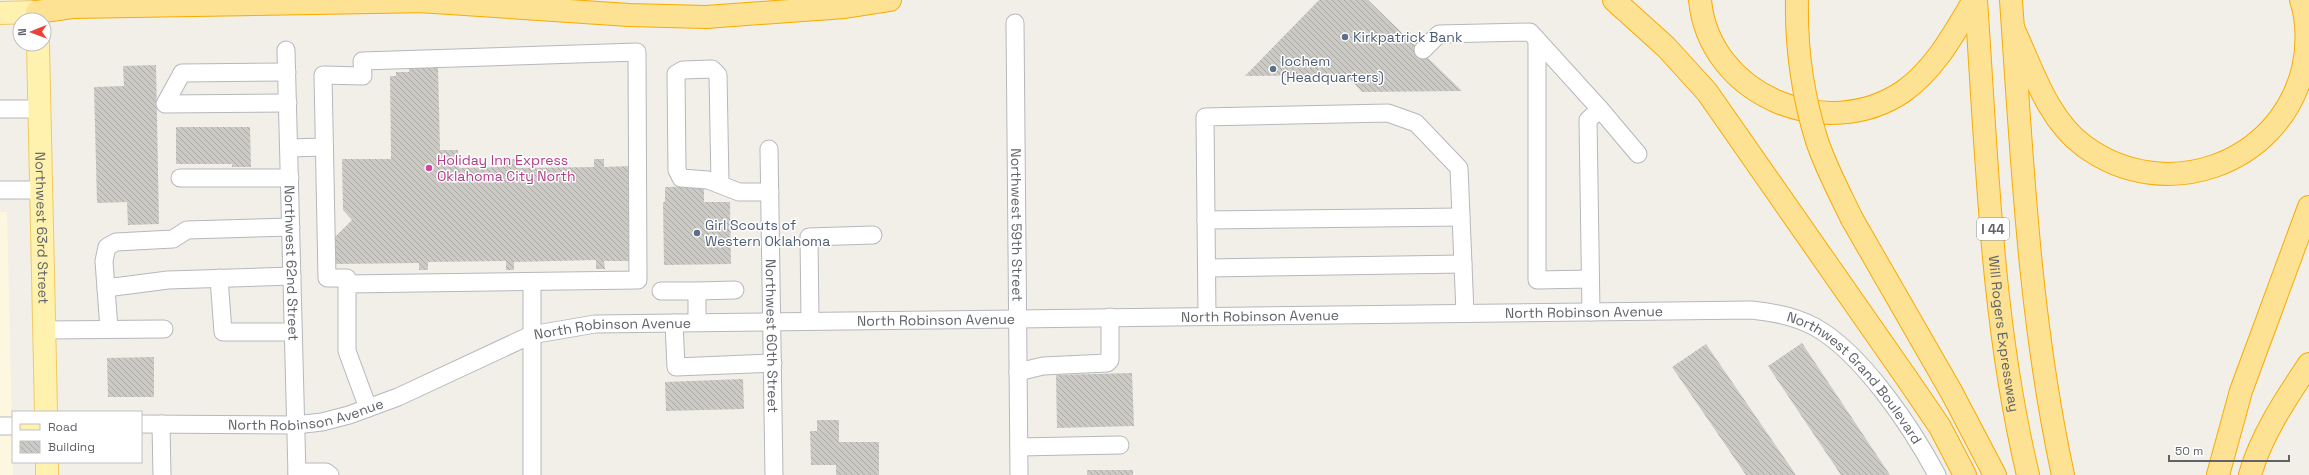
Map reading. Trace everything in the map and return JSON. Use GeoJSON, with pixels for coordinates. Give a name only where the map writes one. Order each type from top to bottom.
{"type":"FeatureCollection","features":[{"type":"Feature","properties":{"kind":"highway"},"geometry":{"type":"LineString","coordinates":[[419,2],[442,0]]}},
{"type":"Feature","properties":{"kind":"highway"},"geometry":{"type":"LineString","coordinates":[[37,11],[72,7],[158,4],[419,2],[629,15],[706,17],[845,7],[890,0]]}},
{"type":"Feature","properties":{"kind":"highway"},"geometry":{"type":"LineString","coordinates":[[1614,0],[1666,47],[1707,92],[1940,427],[1965,475]]}},
{"type":"Feature","properties":{"kind":"highway"},"geometry":{"type":"LineString","coordinates":[[1700,0],[1705,23],[1719,53],[1732,70],[1750,88],[1771,100],[1795,109],[1818,114],[1840,114],[1862,110],[1884,103],[1904,90],[1926,72],[1945,48],[1975,0]]}},
{"type":"Feature","properties":{"kind":"highway"},"geometry":{"type":"LineString","coordinates":[[1797,0],[1796,20],[1804,81],[1817,142],[1852,219],[1952,393],[1995,475]]}},
{"type":"Feature","properties":{"kind":"highway","name":"Will Rogers Expressway"},"geometry":{"type":"LineString","coordinates":[[1975,0],[1998,290],[2009,372],[2028,475]]}},
{"type":"Feature","properties":{"kind":"highway","name":"I 44"},"geometry":{"type":"LineString","coordinates":[[2011,0],[2022,177],[2033,290],[2043,368],[2063,475]]}},
{"type":"Feature","properties":{"kind":"highway"},"geometry":{"type":"LineString","coordinates":[[2013,28],[2055,113],[2066,129],[2083,145],[2101,157],[2123,167],[2147,173],[2170,175],[2195,173],[2231,159],[2256,144],[2271,129],[2288,107],[2299,84],[2305,59],[2307,32],[2301,0]]}},
{"type":"Feature","properties":{"kind":"highway"},"geometry":{"type":"LineString","coordinates":[[2218,475],[2241,390],[2309,207]]}},
{"type":"Feature","properties":{"kind":"highway"},"geometry":{"type":"LineString","coordinates":[[2250,475],[2271,428],[2289,394],[2309,364]]}},
{"type":"Feature","properties":{"kind":"main road"},"geometry":{"type":"LineString","coordinates":[[0,13],[37,11]]}},
{"type":"Feature","properties":{"kind":"main road","name":"Northwest 63rd Street"},"geometry":{"type":"LineString","coordinates":[[38,52],[46,411]]}},
{"type":"Feature","properties":{"kind":"main road"},"geometry":{"type":"LineString","coordinates":[[46,463],[47,475]]}},
{"type":"Feature","properties":{"kind":"street","name":"Northwest 59th Street"},"geometry":{"type":"LineString","coordinates":[[1015,23],[1019,475]]}},
{"type":"Feature","properties":{"kind":"street"},"geometry":{"type":"LineString","coordinates":[[1423,50],[1439,34],[1530,32],[1600,109],[1638,154]]}},
{"type":"Feature","properties":{"kind":"street"},"geometry":{"type":"LineString","coordinates":[[1537,40],[1537,280],[1590,279]]}},
{"type":"Feature","properties":{"kind":"street","name":"Northwest 62nd Street"},"geometry":{"type":"LineString","coordinates":[[286,50],[297,474]]}},
{"type":"Feature","properties":{"kind":"street"},"geometry":{"type":"LineString","coordinates":[[347,284],[638,280],[636,52],[362,61],[362,76],[323,75],[327,278],[347,278],[347,284],[347,350],[368,408]]}},
{"type":"Feature","properties":{"kind":"street"},"geometry":{"type":"LineString","coordinates":[[720,183],[718,75],[712,69],[683,70],[676,74],[677,170],[681,178],[708,180],[720,183],[739,192],[770,192]]}},
{"type":"Feature","properties":{"kind":"street"},"geometry":{"type":"LineString","coordinates":[[287,72],[182,73],[165,104],[288,103]]}},
{"type":"Feature","properties":{"kind":"street"},"geometry":{"type":"LineString","coordinates":[[0,110],[40,109]]}},
{"type":"Feature","properties":{"kind":"street"},"geometry":{"type":"LineString","coordinates":[[1591,312],[1588,120],[1600,109]]}},
{"type":"Feature","properties":{"kind":"street"},"geometry":{"type":"LineString","coordinates":[[1207,316],[1205,117],[1388,113],[1416,123],[1459,168],[1465,313]]}},
{"type":"Feature","properties":{"kind":"street"},"geometry":{"type":"LineString","coordinates":[[289,148],[324,147]]}},
{"type":"Feature","properties":{"kind":"street","name":"Northwest 60th Street"},"geometry":{"type":"LineString","coordinates":[[769,149],[774,475]]}},
{"type":"Feature","properties":{"kind":"street"},"geometry":{"type":"LineString","coordinates":[[180,178],[290,178]]}},
{"type":"Feature","properties":{"kind":"street"},"geometry":{"type":"LineString","coordinates":[[0,190],[41,190]]}},
{"type":"Feature","properties":{"kind":"street"},"geometry":{"type":"LineString","coordinates":[[1206,220],[1461,217]]}},
{"type":"Feature","properties":{"kind":"street"},"geometry":{"type":"LineString","coordinates":[[109,329],[104,261],[107,247],[116,242],[173,239],[187,230],[291,227]]}},
{"type":"Feature","properties":{"kind":"street"},"geometry":{"type":"LineString","coordinates":[[810,320],[809,237],[873,235]]}},
{"type":"Feature","properties":{"kind":"street"},"geometry":{"type":"LineString","coordinates":[[1207,268],[1463,264]]}},
{"type":"Feature","properties":{"kind":"street"},"geometry":{"type":"LineString","coordinates":[[106,288],[168,280],[292,276]]}},
{"type":"Feature","properties":{"kind":"street"},"geometry":{"type":"LineString","coordinates":[[219,278],[223,332],[293,332]]}},
{"type":"Feature","properties":{"kind":"street"},"geometry":{"type":"LineString","coordinates":[[532,282],[532,475]]}},
{"type":"Feature","properties":{"kind":"street"},"geometry":{"type":"LineString","coordinates":[[661,291],[735,290]]}},
{"type":"Feature","properties":{"kind":"street"},"geometry":{"type":"LineString","coordinates":[[697,291],[697,322]]}},
{"type":"Feature","properties":{"kind":"street","name":"North Robinson Avenue"},"geometry":{"type":"LineString","coordinates":[[142,424],[296,425],[322,422],[398,397],[531,335],[594,324],[810,320],[1751,310]]}},
{"type":"Feature","properties":{"kind":"street","name":"Northwest Grand Boulevard"},"geometry":{"type":"LineString","coordinates":[[1751,310],[1792,317],[1816,327],[1834,340],[1891,402],[1936,475]]}},
{"type":"Feature","properties":{"kind":"street"},"geometry":{"type":"LineString","coordinates":[[1018,372],[1043,366],[1107,363],[1110,360],[1110,317]]}},
{"type":"Feature","properties":{"kind":"street"},"geometry":{"type":"LineString","coordinates":[[674,323],[676,367],[773,363]]}},
{"type":"Feature","properties":{"kind":"street"},"geometry":{"type":"LineString","coordinates":[[45,330],[164,329]]}},
{"type":"Feature","properties":{"kind":"street"},"geometry":{"type":"LineString","coordinates":[[161,424],[162,475]]}},
{"type":"Feature","properties":{"kind":"street"},"geometry":{"type":"LineString","coordinates":[[0,426],[12,426]]}},
{"type":"Feature","properties":{"kind":"street"},"geometry":{"type":"LineString","coordinates":[[1019,447],[1120,445]]}},
{"type":"Feature","properties":{"kind":"street"},"geometry":{"type":"LineString","coordinates":[[297,474],[326,472],[330,475]]}},
{"type":"Feature","properties":{"kind":"shaded area"},"geometry":{"type":"Polygon","coordinates":[[[0,212],[7,212],[13,475],[0,475],[0,212]]]}},
{"type":"Feature","properties":{"kind":"building","name":"Kirkpatrick Bank"},"geometry":{"type":"Polygon","coordinates":[[[1319,0],[1368,0],[1462,91],[1362,92],[1346,75],[1245,76],[1319,0]]]}},
{"type":"Feature","properties":{"kind":"building"},"geometry":{"type":"Polygon","coordinates":[[[156,65],[159,224],[128,225],[127,202],[97,203],[94,87],[124,86],[123,66],[156,65]]]}},
{"type":"Feature","properties":{"kind":"building","name":"Holiday Inn Express Oklahoma City North"},"geometry":{"type":"Polygon","coordinates":[[[438,66],[440,150],[458,150],[459,168],[502,167],[502,160],[516,159],[516,168],[594,167],[594,159],[604,159],[604,167],[629,166],[631,261],[604,261],[605,269],[596,269],[596,260],[514,262],[514,270],[506,270],[506,261],[428,262],[428,270],[419,270],[419,263],[335,264],[335,237],[352,220],[343,210],[342,159],[391,159],[390,76],[396,76],[396,72],[409,72],[409,67],[438,66]]]}},
{"type":"Feature","properties":{"kind":"building"},"geometry":{"type":"Polygon","coordinates":[[[176,127],[250,127],[251,167],[232,167],[232,164],[176,164],[176,127]]]}},
{"type":"Feature","properties":{"kind":"building","name":"Girl Scouts of Western Oklahoma"},"geometry":{"type":"Polygon","coordinates":[[[704,186],[704,202],[730,202],[731,264],[664,265],[663,202],[665,202],[665,187],[704,186]]]}},
{"type":"Feature","properties":{"kind":"building"},"geometry":{"type":"Polygon","coordinates":[[[1802,343],[1890,475],[1841,475],[1768,366],[1802,343]]]}},
{"type":"Feature","properties":{"kind":"building"},"geometry":{"type":"Polygon","coordinates":[[[1706,344],[1796,475],[1746,475],[1672,367],[1706,344]]]}},
{"type":"Feature","properties":{"kind":"building"},"geometry":{"type":"Polygon","coordinates":[[[154,357],[154,397],[108,397],[107,358],[154,357]]]}},
{"type":"Feature","properties":{"kind":"building"},"geometry":{"type":"Polygon","coordinates":[[[1132,373],[1134,426],[1057,428],[1056,375],[1132,373]]]}},
{"type":"Feature","properties":{"kind":"building"},"geometry":{"type":"Polygon","coordinates":[[[743,379],[744,409],[666,411],[665,382],[743,379]]]}},
{"type":"Feature","properties":{"kind":"building"},"geometry":{"type":"Polygon","coordinates":[[[817,420],[839,420],[839,442],[879,442],[879,475],[836,475],[836,465],[811,465],[810,431],[817,431],[817,420]]]}},
{"type":"Feature","properties":{"kind":"building"},"geometry":{"type":"Polygon","coordinates":[[[1087,470],[1133,470],[1133,475],[1087,475],[1087,470]]]}},
{"type":"Feature","properties":{"kind":"place","name":"Kirkpatrick Bank"},"geometry":{"type":"Point","coordinates":[1345,37]}},
{"type":"Feature","properties":{"kind":"place","name":"Iochem (Headquarters)"},"geometry":{"type":"Point","coordinates":[1273,69]}},
{"type":"Feature","properties":{"kind":"place","name":"Holiday Inn Express Oklahoma City North"},"geometry":{"type":"Point","coordinates":[429,168]}},
{"type":"Feature","properties":{"kind":"place","name":"Girl Scouts of Western Oklahoma"},"geometry":{"type":"Point","coordinates":[697,233]}}]}
